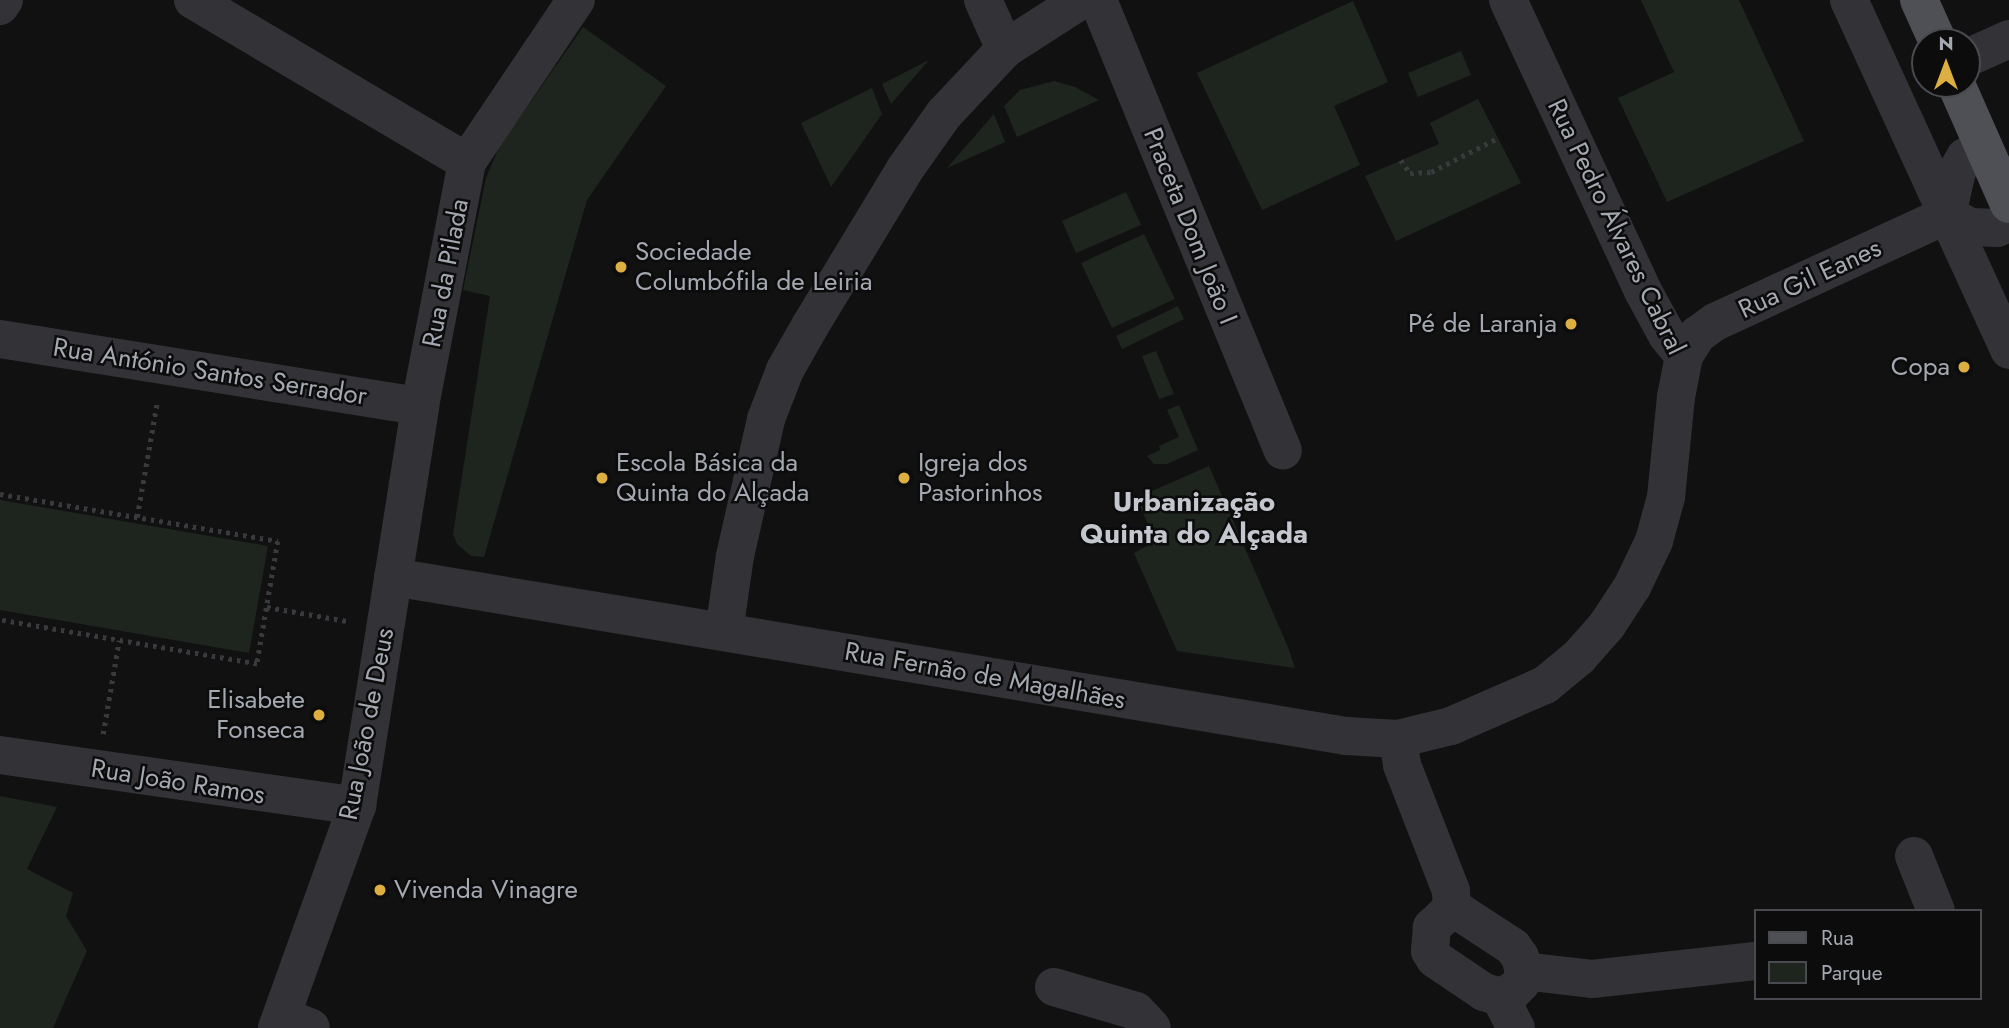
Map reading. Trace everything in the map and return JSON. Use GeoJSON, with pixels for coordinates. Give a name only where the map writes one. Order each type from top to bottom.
{"type":"FeatureCollection","features":[{"type":"Feature","properties":{"kind":"main road"},"geometry":{"type":"LineString","coordinates":[[1919,0],[1932,28]]}},
{"type":"Feature","properties":{"kind":"main road"},"geometry":{"type":"LineString","coordinates":[[1962,98],[2009,204]]}},
{"type":"Feature","properties":{"kind":"street"},"geometry":{"type":"LineString","coordinates":[[0,6],[4,0]]}},
{"type":"Feature","properties":{"kind":"street"},"geometry":{"type":"LineString","coordinates":[[193,0],[467,162]]}},
{"type":"Feature","properties":{"kind":"street","name":"Rua da Pilada"},"geometry":{"type":"LineString","coordinates":[[393,577],[420,406],[467,162],[576,0]]}},
{"type":"Feature","properties":{"kind":"street"},"geometry":{"type":"LineString","coordinates":[[984,0],[1005,49]]}},
{"type":"Feature","properties":{"kind":"street"},"geometry":{"type":"LineString","coordinates":[[724,632],[735,556],[754,467],[766,419],[785,370],[905,169],[944,114],[1005,49],[1081,0]]}},
{"type":"Feature","properties":{"kind":"street","name":"Praceta Dom João I"},"geometry":{"type":"LineString","coordinates":[[1098,0],[1283,451]]}},
{"type":"Feature","properties":{"kind":"street","name":"Rua Pedro Álvares Cabral"},"geometry":{"type":"LineString","coordinates":[[1398,739],[1451,726],[1502,707],[1545,685],[1579,657],[1607,625],[1632,587],[1654,541],[1666,497],[1676,397],[1684,356],[1667,335],[1643,291],[1508,0]]}},
{"type":"Feature","properties":{"kind":"street"},"geometry":{"type":"LineString","coordinates":[[1849,0],[2009,350]]}},
{"type":"Feature","properties":{"kind":"street"},"geometry":{"type":"LineString","coordinates":[[1981,52],[2009,39]]}},
{"type":"Feature","properties":{"kind":"street"},"geometry":{"type":"LineString","coordinates":[[1947,215],[1956,171],[1965,157],[1983,147]]}},
{"type":"Feature","properties":{"kind":"street"},"geometry":{"type":"LineString","coordinates":[[1947,215],[1971,227],[1997,228],[2009,223]]}},
{"type":"Feature","properties":{"kind":"street","name":"Rua Gil Eanes"},"geometry":{"type":"LineString","coordinates":[[1684,356],[1697,335],[1715,323],[1947,215]]}},
{"type":"Feature","properties":{"kind":"street","name":"Rua António Santos Serrador"},"geometry":{"type":"LineString","coordinates":[[0,339],[420,406]]}},
{"type":"Feature","properties":{"kind":"street","name":"Rua Fernão de Magalhães"},"geometry":{"type":"LineString","coordinates":[[393,577],[1346,736],[1398,739]]}},
{"type":"Feature","properties":{"kind":"street","name":"Rua João de Deus"},"geometry":{"type":"LineString","coordinates":[[290,1024],[357,806],[393,577]]}},
{"type":"Feature","properties":{"kind":"street"},"geometry":{"type":"LineString","coordinates":[[1398,739],[1402,765],[1451,891],[1452,912]]}},
{"type":"Feature","properties":{"kind":"street","name":"Rua João Ramos"},"geometry":{"type":"LineString","coordinates":[[0,755],[357,806]]}},
{"type":"Feature","properties":{"kind":"street"},"geometry":{"type":"LineString","coordinates":[[1914,856],[1935,909]]}},
{"type":"Feature","properties":{"kind":"street"},"geometry":{"type":"LineString","coordinates":[[1513,999],[1520,957],[1513,947],[1461,913],[1452,912],[1438,919],[1432,927],[1430,951],[1435,959],[1484,992],[1513,999],[1592,979],[1754,961]]}},
{"type":"Feature","properties":{"kind":"street"},"geometry":{"type":"LineString","coordinates":[[1054,987],[1136,1011],[1152,1028]]}},
{"type":"Feature","properties":{"kind":"path"},"geometry":{"type":"LineString","coordinates":[[1401,160],[1410,173],[1431,172],[1498,138]]}},
{"type":"Feature","properties":{"kind":"path"},"geometry":{"type":"LineString","coordinates":[[137,517],[157,402]]}},
{"type":"Feature","properties":{"kind":"path"},"geometry":{"type":"LineString","coordinates":[[0,494],[278,541],[257,664],[0,620]]}},
{"type":"Feature","properties":{"kind":"path"},"geometry":{"type":"LineString","coordinates":[[267,607],[347,621]]}},
{"type":"Feature","properties":{"kind":"path"},"geometry":{"type":"LineString","coordinates":[[103,734],[119,640]]}},
{"type":"Feature","properties":{"kind":"green space"},"geometry":{"type":"Polygon","coordinates":[[[1641,0],[1739,0],[1804,141],[1667,202],[1618,98],[1674,72],[1641,0]]]}},
{"type":"Feature","properties":{"kind":"green space"},"geometry":{"type":"Polygon","coordinates":[[[1353,1],[1388,82],[1334,106],[1360,165],[1262,210],[1197,73],[1353,1]]]}},
{"type":"Feature","properties":{"kind":"green space"},"geometry":{"type":"Polygon","coordinates":[[[583,27],[666,86],[587,200],[484,557],[471,556],[457,544],[453,534],[490,296],[463,290],[486,178],[499,147],[583,27]]]}},
{"type":"Feature","properties":{"kind":"green space"},"geometry":{"type":"Polygon","coordinates":[[[1461,51],[1471,75],[1418,97],[1408,73],[1461,51]]]}},
{"type":"Feature","properties":{"kind":"green space"},"geometry":{"type":"Polygon","coordinates":[[[929,60],[891,104],[882,84],[929,60]]]}},
{"type":"Feature","properties":{"kind":"green space"},"geometry":{"type":"Polygon","coordinates":[[[1054,81],[1075,87],[1099,100],[1017,137],[1004,106],[1020,90],[1054,81]]]}},
{"type":"Feature","properties":{"kind":"green space"},"geometry":{"type":"Polygon","coordinates":[[[872,88],[882,114],[831,187],[801,123],[872,88]]]}},
{"type":"Feature","properties":{"kind":"green space"},"geometry":{"type":"Polygon","coordinates":[[[1478,99],[1521,183],[1396,241],[1365,176],[1439,144],[1430,123],[1478,99]]]}},
{"type":"Feature","properties":{"kind":"green space"},"geometry":{"type":"Polygon","coordinates":[[[994,114],[1005,142],[947,168],[994,114]]]}},
{"type":"Feature","properties":{"kind":"green space"},"geometry":{"type":"Polygon","coordinates":[[[1126,192],[1141,225],[1076,253],[1062,221],[1126,192]]]}},
{"type":"Feature","properties":{"kind":"green space"},"geometry":{"type":"Polygon","coordinates":[[[1144,234],[1175,299],[1112,328],[1081,263],[1144,234]]]}},
{"type":"Feature","properties":{"kind":"green space"},"geometry":{"type":"Polygon","coordinates":[[[1178,306],[1184,319],[1122,349],[1116,336],[1178,306]]]}},
{"type":"Feature","properties":{"kind":"green space"},"geometry":{"type":"Polygon","coordinates":[[[1156,351],[1174,394],[1159,399],[1142,356],[1156,351]]]}},
{"type":"Feature","properties":{"kind":"green space"},"geometry":{"type":"Polygon","coordinates":[[[1179,405],[1198,450],[1167,464],[1154,464],[1147,456],[1160,450],[1159,446],[1179,437],[1167,410],[1179,405]]]}},
{"type":"Feature","properties":{"kind":"green space"},"geometry":{"type":"Polygon","coordinates":[[[1209,466],[1295,668],[1177,651],[1134,553],[1156,541],[1136,498],[1209,466]]]}},
{"type":"Feature","properties":{"kind":"green space"},"geometry":{"type":"Polygon","coordinates":[[[0,500],[268,546],[249,653],[0,610],[0,500]]]}},
{"type":"Feature","properties":{"kind":"green space"},"geometry":{"type":"Polygon","coordinates":[[[0,796],[57,807],[27,869],[73,893],[66,916],[87,951],[53,1028],[0,1028],[0,796]]]}},
{"type":"Feature","properties":{"kind":"place","name":"Sociedade Columbófila de Leiria"},"geometry":{"type":"Point","coordinates":[621,267]}},
{"type":"Feature","properties":{"kind":"place","name":"Pé de Laranja"},"geometry":{"type":"Point","coordinates":[1571,324]}},
{"type":"Feature","properties":{"kind":"place","name":"Copa"},"geometry":{"type":"Point","coordinates":[1964,367]}},
{"type":"Feature","properties":{"kind":"place","name":"Escola Básica da Quinta do Alçada"},"geometry":{"type":"Point","coordinates":[602,478]}},
{"type":"Feature","properties":{"kind":"place","name":"Igreja dos Pastorinhos"},"geometry":{"type":"Point","coordinates":[904,478]}},
{"type":"Feature","properties":{"kind":"place","name":"Elisabete Fonseca"},"geometry":{"type":"Point","coordinates":[319,715]}},
{"type":"Feature","properties":{"kind":"place","name":"Vivenda Vinagre"},"geometry":{"type":"Point","coordinates":[380,890]}},
{"type":"Feature","properties":{"kind":"district","name":"Urbanização Quinta do Alçada"},"geometry":{"type":"Point","coordinates":[1194,518]}}]}
